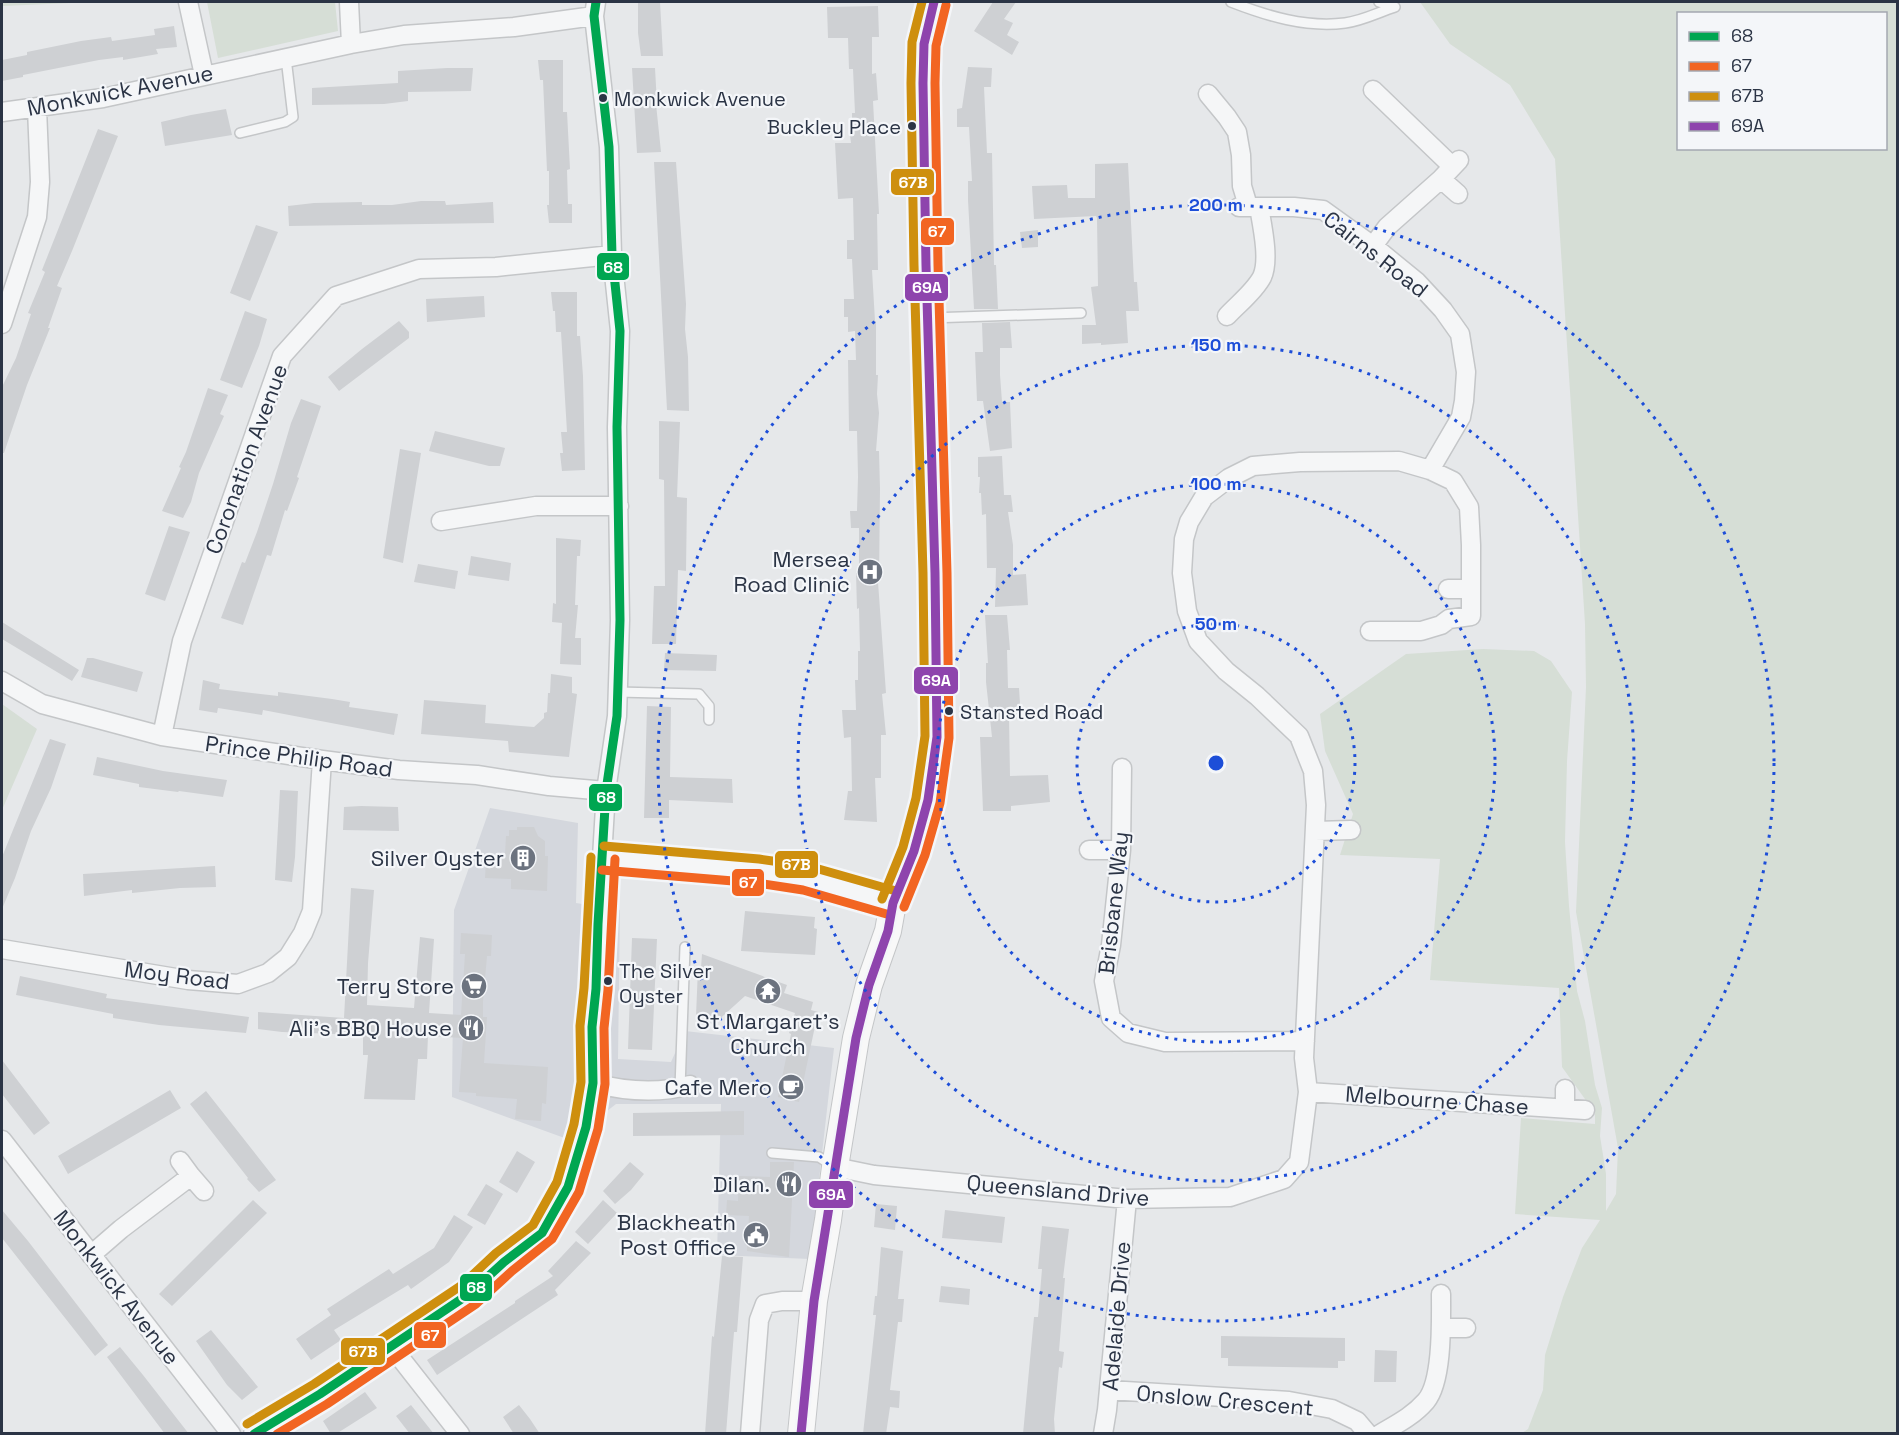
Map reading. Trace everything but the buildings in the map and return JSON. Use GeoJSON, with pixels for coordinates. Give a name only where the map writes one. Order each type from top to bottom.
{"type":"FeatureCollection","features":[{"type":"Feature","properties":{"kind":"main road"},"geometry":{"type":"LineString","coordinates":[[801,1434],[814,1301],[856,1038],[869,985],[888,931],[892,903],[914,851],[928,800],[937,737],[923,83],[924,44],[934,2]]}},
{"type":"Feature","properties":{"kind":"street"},"geometry":{"type":"LineString","coordinates":[[189,2],[204,75]]}},
{"type":"Feature","properties":{"kind":"street"},"geometry":{"type":"LineString","coordinates":[[349,2],[351,44]]}},
{"type":"Feature","properties":{"kind":"street"},"geometry":{"type":"LineString","coordinates":[[253,1434],[320,1394],[469,1294],[504,1262],[542,1233],[568,1187],[586,1127],[593,1083],[592,1027],[606,790],[617,716],[618,692],[617,427],[620,331],[612,255],[609,147],[595,9]]}},
{"type":"Feature","properties":{"kind":"street","name":"Monkwick Avenue"},"geometry":{"type":"LineString","coordinates":[[2,112],[103,98],[351,44],[404,35],[514,27],[595,9]]}},
{"type":"Feature","properties":{"kind":"street"},"geometry":{"type":"LineString","coordinates":[[1373,90],[1451,168],[1458,194]]}},
{"type":"Feature","properties":{"kind":"street"},"geometry":{"type":"LineString","coordinates":[[1208,94],[1237,132],[1241,155],[1242,186],[1264,248],[1265,266],[1262,277],[1227,316]]}},
{"type":"Feature","properties":{"kind":"street"},"geometry":{"type":"LineString","coordinates":[[2,324],[37,217],[40,182],[37,108]]}},
{"type":"Feature","properties":{"kind":"street"},"geometry":{"type":"LineString","coordinates":[[1373,246],[1387,227],[1451,168]]}},
{"type":"Feature","properties":{"kind":"street","name":"Cairns Road"},"geometry":{"type":"LineString","coordinates":[[1249,206],[1323,210],[1373,246],[1417,282],[1443,309],[1460,334],[1466,372],[1461,417],[1430,470]]}},
{"type":"Feature","properties":{"kind":"street","name":"Coronation Avenue"},"geometry":{"type":"LineString","coordinates":[[162,736],[182,641],[282,356],[336,296],[419,269],[496,267],[612,255]]}},
{"type":"Feature","properties":{"kind":"street","name":"Queensland Drive"},"geometry":{"type":"LineString","coordinates":[[835,1167],[874,1174],[1127,1199],[1230,1197],[1284,1179],[1299,1162],[1308,1092],[1304,1058],[1316,805],[1313,771],[1299,736],[1257,696],[1226,671],[1198,641],[1187,611],[1182,573],[1184,539],[1190,522],[1204,497],[1229,478],[1253,466],[1300,462],[1399,462],[1430,470],[1453,481],[1469,507],[1471,616],[1449,619],[1441,625],[1421,631],[1370,631]]}},
{"type":"Feature","properties":{"kind":"street"},"geometry":{"type":"LineString","coordinates":[[441,521],[536,506],[619,506]]}},
{"type":"Feature","properties":{"kind":"street"},"geometry":{"type":"LineString","coordinates":[[1448,589],[1471,589]]}},
{"type":"Feature","properties":{"kind":"street","name":"Prince Philip Road"},"geometry":{"type":"LineString","coordinates":[[2,681],[42,704],[162,736],[399,770],[477,775],[549,786],[606,790]]}},
{"type":"Feature","properties":{"kind":"street","name":"Moy Road"},"geometry":{"type":"LineString","coordinates":[[2,949],[188,980],[238,984],[268,973],[288,957],[303,933],[312,911],[322,760]]}},
{"type":"Feature","properties":{"kind":"street","name":"Brisbane Way"},"geometry":{"type":"LineString","coordinates":[[1122,768],[1121,850],[1104,981],[1112,1018],[1128,1033],[1165,1042],[1305,1041]]}},
{"type":"Feature","properties":{"kind":"street"},"geometry":{"type":"LineString","coordinates":[[1315,831],[1351,830]]}},
{"type":"Feature","properties":{"kind":"street"},"geometry":{"type":"LineString","coordinates":[[1089,850],[1121,850]]}},
{"type":"Feature","properties":{"kind":"street"},"geometry":{"type":"LineString","coordinates":[[603,858],[758,871],[806,878],[892,903]]}},
{"type":"Feature","properties":{"kind":"street"},"geometry":{"type":"LineString","coordinates":[[593,1083],[616,1089],[667,1090],[685,1087]]}},
{"type":"Feature","properties":{"kind":"street"},"geometry":{"type":"LineString","coordinates":[[1565,1089],[1565,1108]]}},
{"type":"Feature","properties":{"kind":"street","name":"Melbourne Chase"},"geometry":{"type":"LineString","coordinates":[[1308,1092],[1585,1110]]}},
{"type":"Feature","properties":{"kind":"street","name":"Monkwick Avenue"},"geometry":{"type":"LineString","coordinates":[[2,1140],[231,1434]]}},
{"type":"Feature","properties":{"kind":"street"},"geometry":{"type":"LineString","coordinates":[[180,1161],[204,1191]]}},
{"type":"Feature","properties":{"kind":"street"},"geometry":{"type":"LineString","coordinates":[[91,1256],[121,1229],[191,1176]]}},
{"type":"Feature","properties":{"kind":"street","name":"Adelaide Drive"},"geometry":{"type":"LineString","coordinates":[[1103,1434],[1127,1199]]}},
{"type":"Feature","properties":{"kind":"street"},"geometry":{"type":"LineString","coordinates":[[1380,1434],[1408,1418],[1428,1399],[1438,1370],[1441,1294]]}},
{"type":"Feature","properties":{"kind":"street"},"geometry":{"type":"LineString","coordinates":[[750,1434],[759,1320],[765,1304],[782,1301],[814,1301]]}},
{"type":"Feature","properties":{"kind":"street"},"geometry":{"type":"LineString","coordinates":[[1441,1328],[1466,1328]]}},
{"type":"Feature","properties":{"kind":"street"},"geometry":{"type":"LineString","coordinates":[[391,1346],[460,1434]]}},
{"type":"Feature","properties":{"kind":"street","name":"Onslow Crescent"},"geometry":{"type":"LineString","coordinates":[[1109,1390],[1289,1401],[1332,1409],[1357,1421],[1368,1434]]}},
{"type":"Feature","properties":{"kind":"lane"},"geometry":{"type":"LineString","coordinates":[[1231,2],[1256,11],[1313,25],[1347,23],[1395,8],[1379,2]]}},
{"type":"Feature","properties":{"kind":"lane"},"geometry":{"type":"LineString","coordinates":[[240,133],[285,123],[293,117],[286,58]]}},
{"type":"Feature","properties":{"kind":"lane"},"geometry":{"type":"LineString","coordinates":[[927,318],[1081,313]]}},
{"type":"Feature","properties":{"kind":"lane"},"geometry":{"type":"LineString","coordinates":[[618,692],[699,694],[709,706],[709,720]]}},
{"type":"Feature","properties":{"kind":"lane"},"geometry":{"type":"LineString","coordinates":[[685,947],[685,1087]]}},
{"type":"Feature","properties":{"kind":"lane"},"geometry":{"type":"LineString","coordinates":[[772,1153],[819,1157],[835,1167]]}},
{"type":"Feature","properties":{"kind":"shaded area"},"geometry":{"type":"Polygon","coordinates":[[[2,2],[95,2],[2,6],[2,2]]]}},
{"type":"Feature","properties":{"kind":"shaded area"},"geometry":{"type":"Polygon","coordinates":[[[207,2],[335,2],[338,31],[218,58],[207,2]]]}},
{"type":"Feature","properties":{"kind":"shaded area"},"geometry":{"type":"Polygon","coordinates":[[[1420,2],[1897,2],[1897,1433],[1522,1433],[1528,1429],[1543,1390],[1545,1355],[1563,1297],[1582,1248],[1600,1220],[1515,1214],[1521,1118],[1595,1124],[1595,1113],[1562,1067],[1559,988],[1430,980],[1440,859],[1340,855],[1353,814],[1325,751],[1320,714],[1406,654],[1483,649],[1534,651],[1551,661],[1572,692],[1565,842],[1569,906],[1577,991],[1585,1021],[1595,1085],[1602,1108],[1600,1136],[1606,1174],[1606,1211],[1616,1194],[1618,1148],[1576,912],[1586,687],[1585,624],[1555,159],[1510,85],[1450,44],[1420,2]]]}},
{"type":"Feature","properties":{"kind":"shaded area"},"geometry":{"type":"Polygon","coordinates":[[[2,704],[37,729],[2,810],[2,704]]]}},
{"type":"Feature","properties":{"kind":"shaded area"},"geometry":{"type":"Polygon","coordinates":[[[490,808],[578,823],[576,903],[620,910],[618,1059],[671,1062],[685,1031],[834,1048],[810,1259],[717,1255],[721,1104],[616,1104],[570,1140],[452,1097],[454,910],[490,808]]]}},
{"type":"Feature","properties":{"kind":"transit line","name":"68"},"geometry":{"type":"LineString","coordinates":[[254,1434],[320,1394],[469,1294],[504,1262],[542,1233],[568,1187],[586,1127],[593,1083],[592,1027],[598,924],[606,791],[617,716],[620,620],[617,427],[620,331],[612,255],[609,147],[594,16],[596,2]]}},
{"type":"Feature","properties":{"kind":"transit line","name":"67B"},"geometry":{"type":"LineString","coordinates":[[882,899],[903,847],[916,798],[925,736],[911,83],[912,42],[922,2]]}},
{"type":"Feature","properties":{"kind":"transit line","name":"69A"},"geometry":{"type":"LineString","coordinates":[[801,1434],[814,1301],[856,1038],[869,985],[888,931],[893,903],[914,851],[928,800],[937,737],[923,83],[924,44],[934,2]]}},
{"type":"Feature","properties":{"kind":"transit line","name":"67"},"geometry":{"type":"LineString","coordinates":[[904,907],[925,855],[940,803],[949,738],[935,83],[936,46],[946,5]]}},
{"type":"Feature","properties":{"kind":"transit line","name":"67B"},"geometry":{"type":"LineString","coordinates":[[604,846],[759,859],[808,866],[896,891]]}},
{"type":"Feature","properties":{"kind":"transit line","name":"67B"},"geometry":{"type":"LineString","coordinates":[[247,1424],[314,1384],[462,1285],[496,1253],[533,1225],[557,1182],[574,1124],[581,1082],[580,1026],[591,857]]}},
{"type":"Feature","properties":{"kind":"transit line","name":"67"},"geometry":{"type":"LineString","coordinates":[[277,1434],[327,1404],[476,1304],[552,1239],[579,1192],[598,1129],[605,1084],[604,1028],[615,859]]}},
{"type":"Feature","properties":{"kind":"transit line","name":"67"},"geometry":{"type":"LineString","coordinates":[[602,870],[757,883],[803,890],[890,915]]}},
{"type":"Feature","properties":{"kind":"place","name":"Monkwick Avenue"},"geometry":{"type":"Point","coordinates":[603,98]}},
{"type":"Feature","properties":{"kind":"place","name":"Buckley Place"},"geometry":{"type":"Point","coordinates":[912,126]}},
{"type":"Feature","properties":{"kind":"place","name":"Mersea Road Clinic"},"geometry":{"type":"Point","coordinates":[870,572]}},
{"type":"Feature","properties":{"kind":"place","name":"Stansted Road"},"geometry":{"type":"Point","coordinates":[949,711]}},
{"type":"Feature","properties":{"kind":"place","name":"Silver Oyster"},"geometry":{"type":"Point","coordinates":[523,858]}},
{"type":"Feature","properties":{"kind":"place","name":"The Silver Oyster"},"geometry":{"type":"Point","coordinates":[608,981]}},
{"type":"Feature","properties":{"kind":"place","name":"Terry Store"},"geometry":{"type":"Point","coordinates":[474,986]}},
{"type":"Feature","properties":{"kind":"place","name":"St Margaret's Church"},"geometry":{"type":"Point","coordinates":[768,991]}},
{"type":"Feature","properties":{"kind":"place","name":"Ali's BBQ House"},"geometry":{"type":"Point","coordinates":[471,1028]}},
{"type":"Feature","properties":{"kind":"place","name":"Cafe Mero"},"geometry":{"type":"Point","coordinates":[791,1087]}},
{"type":"Feature","properties":{"kind":"place","name":"Dilan."},"geometry":{"type":"Point","coordinates":[789,1184]}},
{"type":"Feature","properties":{"kind":"place","name":"Blackheath Post Office"},"geometry":{"type":"Point","coordinates":[756,1235]}}]}
